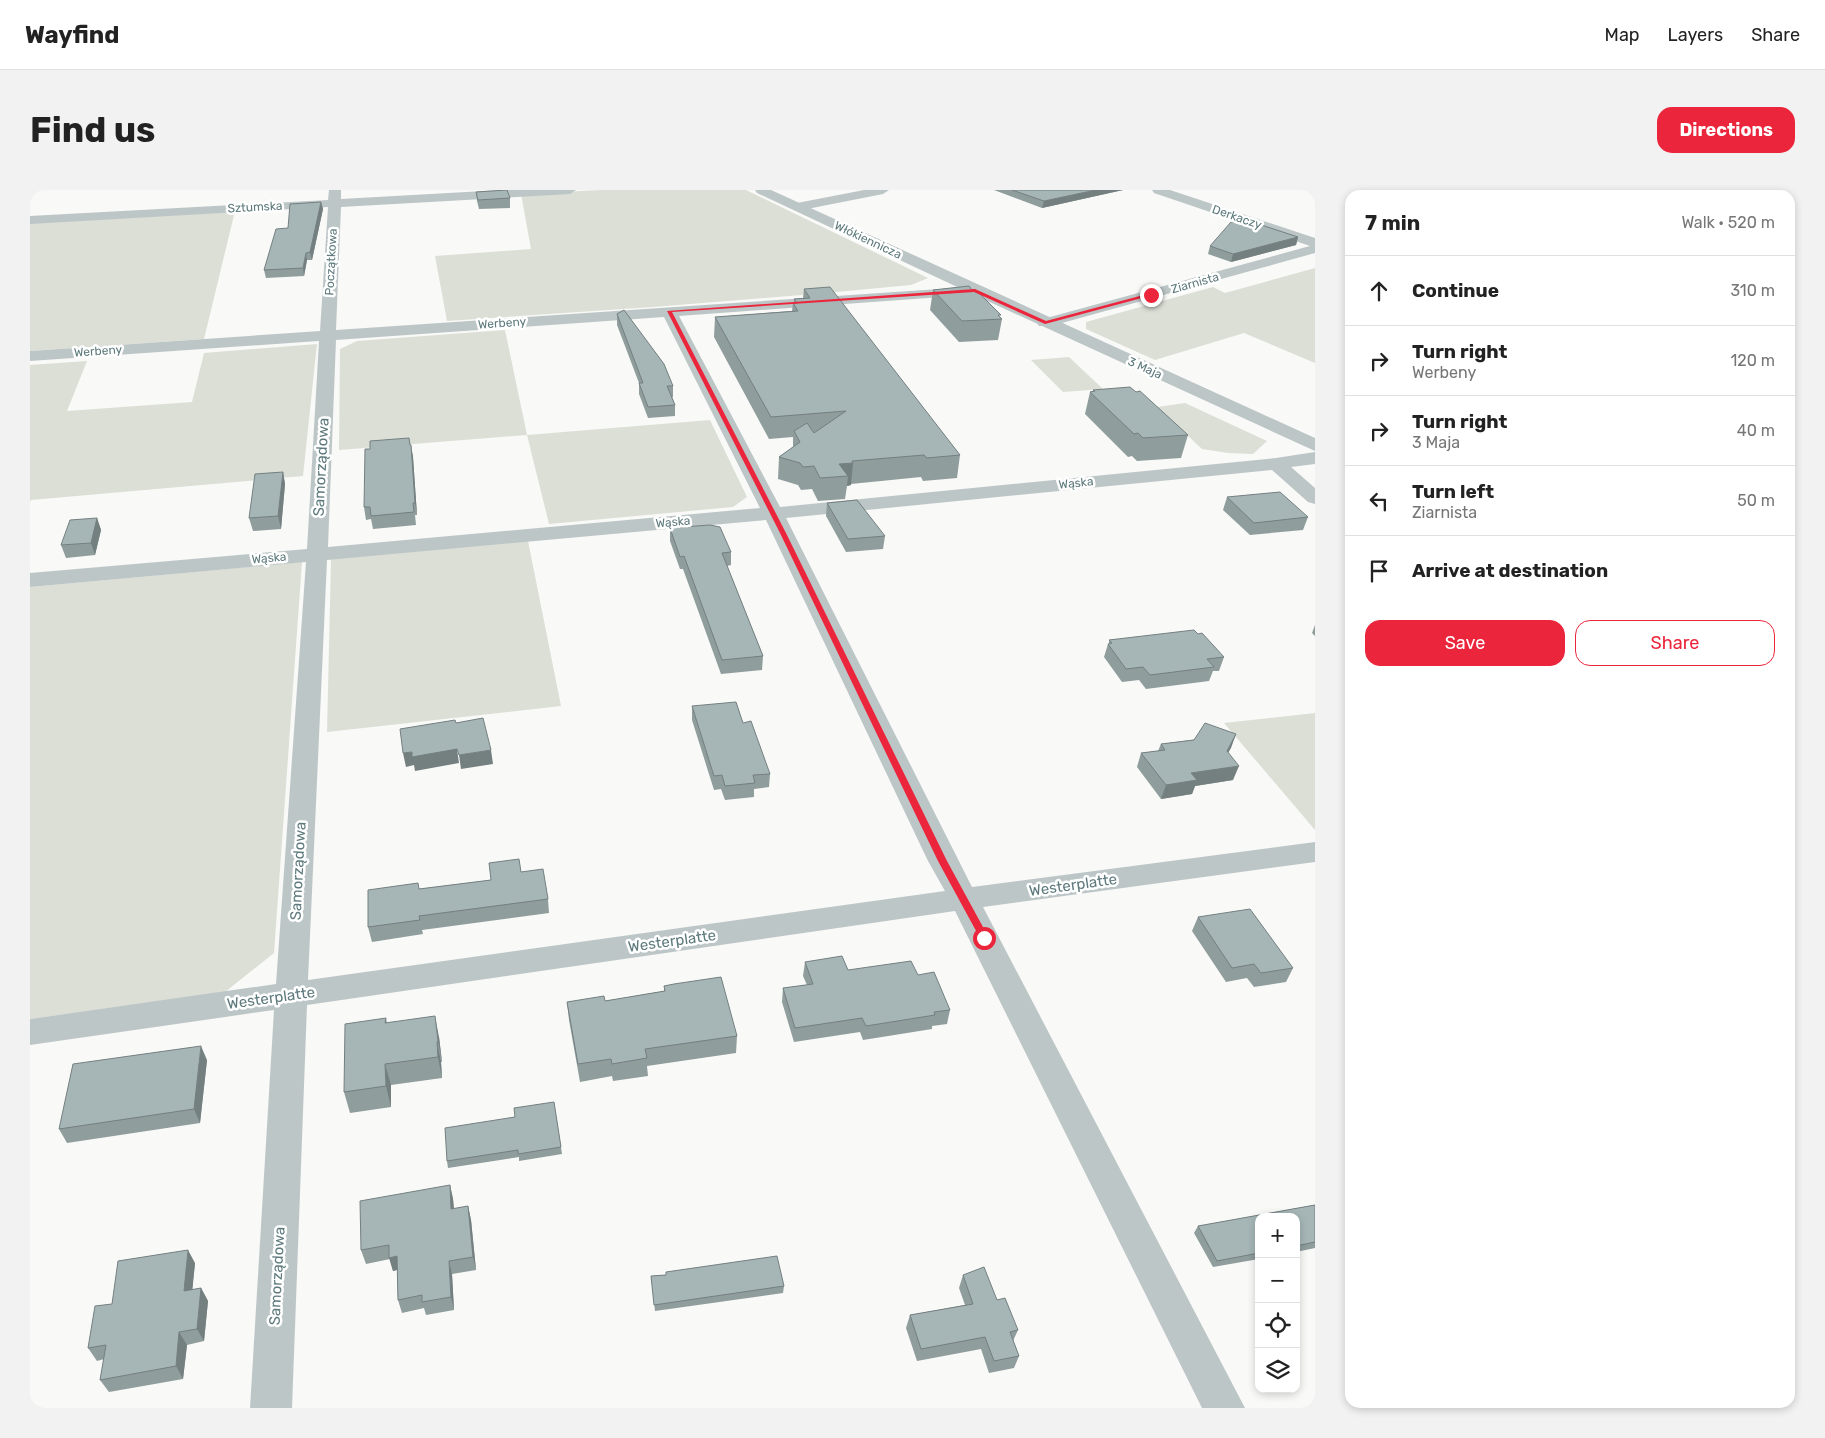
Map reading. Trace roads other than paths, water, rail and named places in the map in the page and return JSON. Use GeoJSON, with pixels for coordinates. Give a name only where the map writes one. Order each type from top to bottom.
{"type":"FeatureCollection","features":[{"type":"Feature","properties":{"kind":"street","name":"Sztumska"},"geometry":{"type":"LineString","coordinates":[[30,220],[334,197],[570,190]]}},
{"type":"Feature","properties":{"kind":"street","name":"Włókiennicza"},"geometry":{"type":"LineString","coordinates":[[760,190],[975,290]]}},
{"type":"Feature","properties":{"kind":"street"},"geometry":{"type":"LineString","coordinates":[[797,207],[883,190]]}},
{"type":"Feature","properties":{"kind":"street","name":"Derkaczy"},"geometry":{"type":"LineString","coordinates":[[1158,190],[1315,243]]}},
{"type":"Feature","properties":{"kind":"street","name":"Początkowa"},"geometry":{"type":"LineString","coordinates":[[327,335],[334,197]]}},
{"type":"Feature","properties":{"kind":"street","name":"Ziarnista"},"geometry":{"type":"LineString","coordinates":[[1045,323],[1315,249]]}},
{"type":"Feature","properties":{"kind":"street","name":"Werbeny"},"geometry":{"type":"LineString","coordinates":[[30,356],[975,290]]}},
{"type":"Feature","properties":{"kind":"street","name":"3 Maja"},"geometry":{"type":"LineString","coordinates":[[975,290],[1315,446]]}},
{"type":"Feature","properties":{"kind":"street"},"geometry":{"type":"LineString","coordinates":[[669,311],[772,513],[943,861],[1224,1408]]}},
{"type":"Feature","properties":{"kind":"street","name":"Samorządowa"},"geometry":{"type":"LineString","coordinates":[[271,1408],[291,995],[317,554],[327,335]]}},
{"type":"Feature","properties":{"kind":"street","name":"Wąska"},"geometry":{"type":"LineString","coordinates":[[30,580],[772,513],[1276,464],[1315,458]]}},
{"type":"Feature","properties":{"kind":"street"},"geometry":{"type":"LineString","coordinates":[[1276,464],[1315,498]]}},
{"type":"Feature","properties":{"kind":"street","name":"Westerplatte"},"geometry":{"type":"LineString","coordinates":[[30,1032],[964,899],[1313,855]]}}]}
